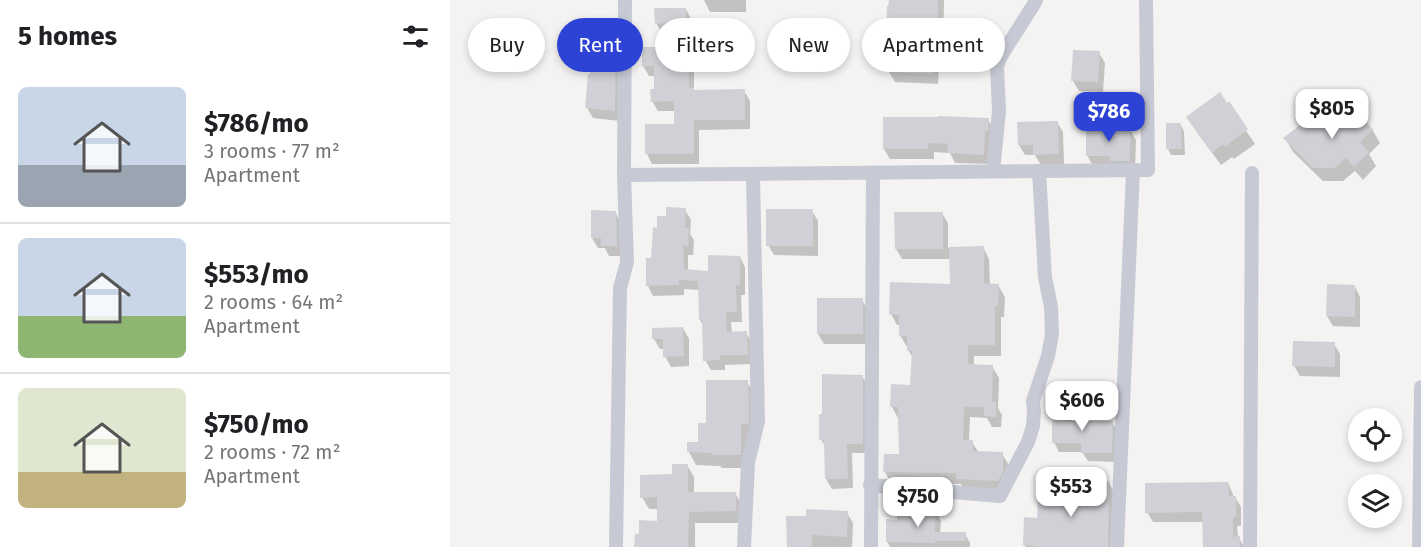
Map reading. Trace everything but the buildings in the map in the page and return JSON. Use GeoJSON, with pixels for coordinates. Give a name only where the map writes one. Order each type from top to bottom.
{"type":"FeatureCollection","features":[{"type":"Feature","properties":{"kind":"street"},"geometry":{"type":"LineString","coordinates":[[616,547],[620,288],[627,262],[624,175],[625,0]]}},
{"type":"Feature","properties":{"kind":"street"},"geometry":{"type":"LineString","coordinates":[[993,171],[999,111],[997,66],[1036,0]]}},
{"type":"Feature","properties":{"kind":"street"},"geometry":{"type":"LineString","coordinates":[[624,175],[1148,170],[1146,0]]}},
{"type":"Feature","properties":{"kind":"street"},"geometry":{"type":"LineString","coordinates":[[1118,547],[1132,170]]}},
{"type":"Feature","properties":{"kind":"street"},"geometry":{"type":"LineString","coordinates":[[870,485],[1000,496],[1028,442],[1033,426],[1033,401],[1048,356],[1052,334],[1051,307],[1045,277],[1039,171]]}},
{"type":"Feature","properties":{"kind":"street"},"geometry":{"type":"LineString","coordinates":[[871,547],[873,173]]}},
{"type":"Feature","properties":{"kind":"street"},"geometry":{"type":"LineString","coordinates":[[1250,547],[1252,173]]}},
{"type":"Feature","properties":{"kind":"street"},"geometry":{"type":"LineString","coordinates":[[744,547],[748,463],[758,421],[753,174]]}},
{"type":"Feature","properties":{"kind":"street"},"geometry":{"type":"LineString","coordinates":[[1419,547],[1421,387]]}}]}
